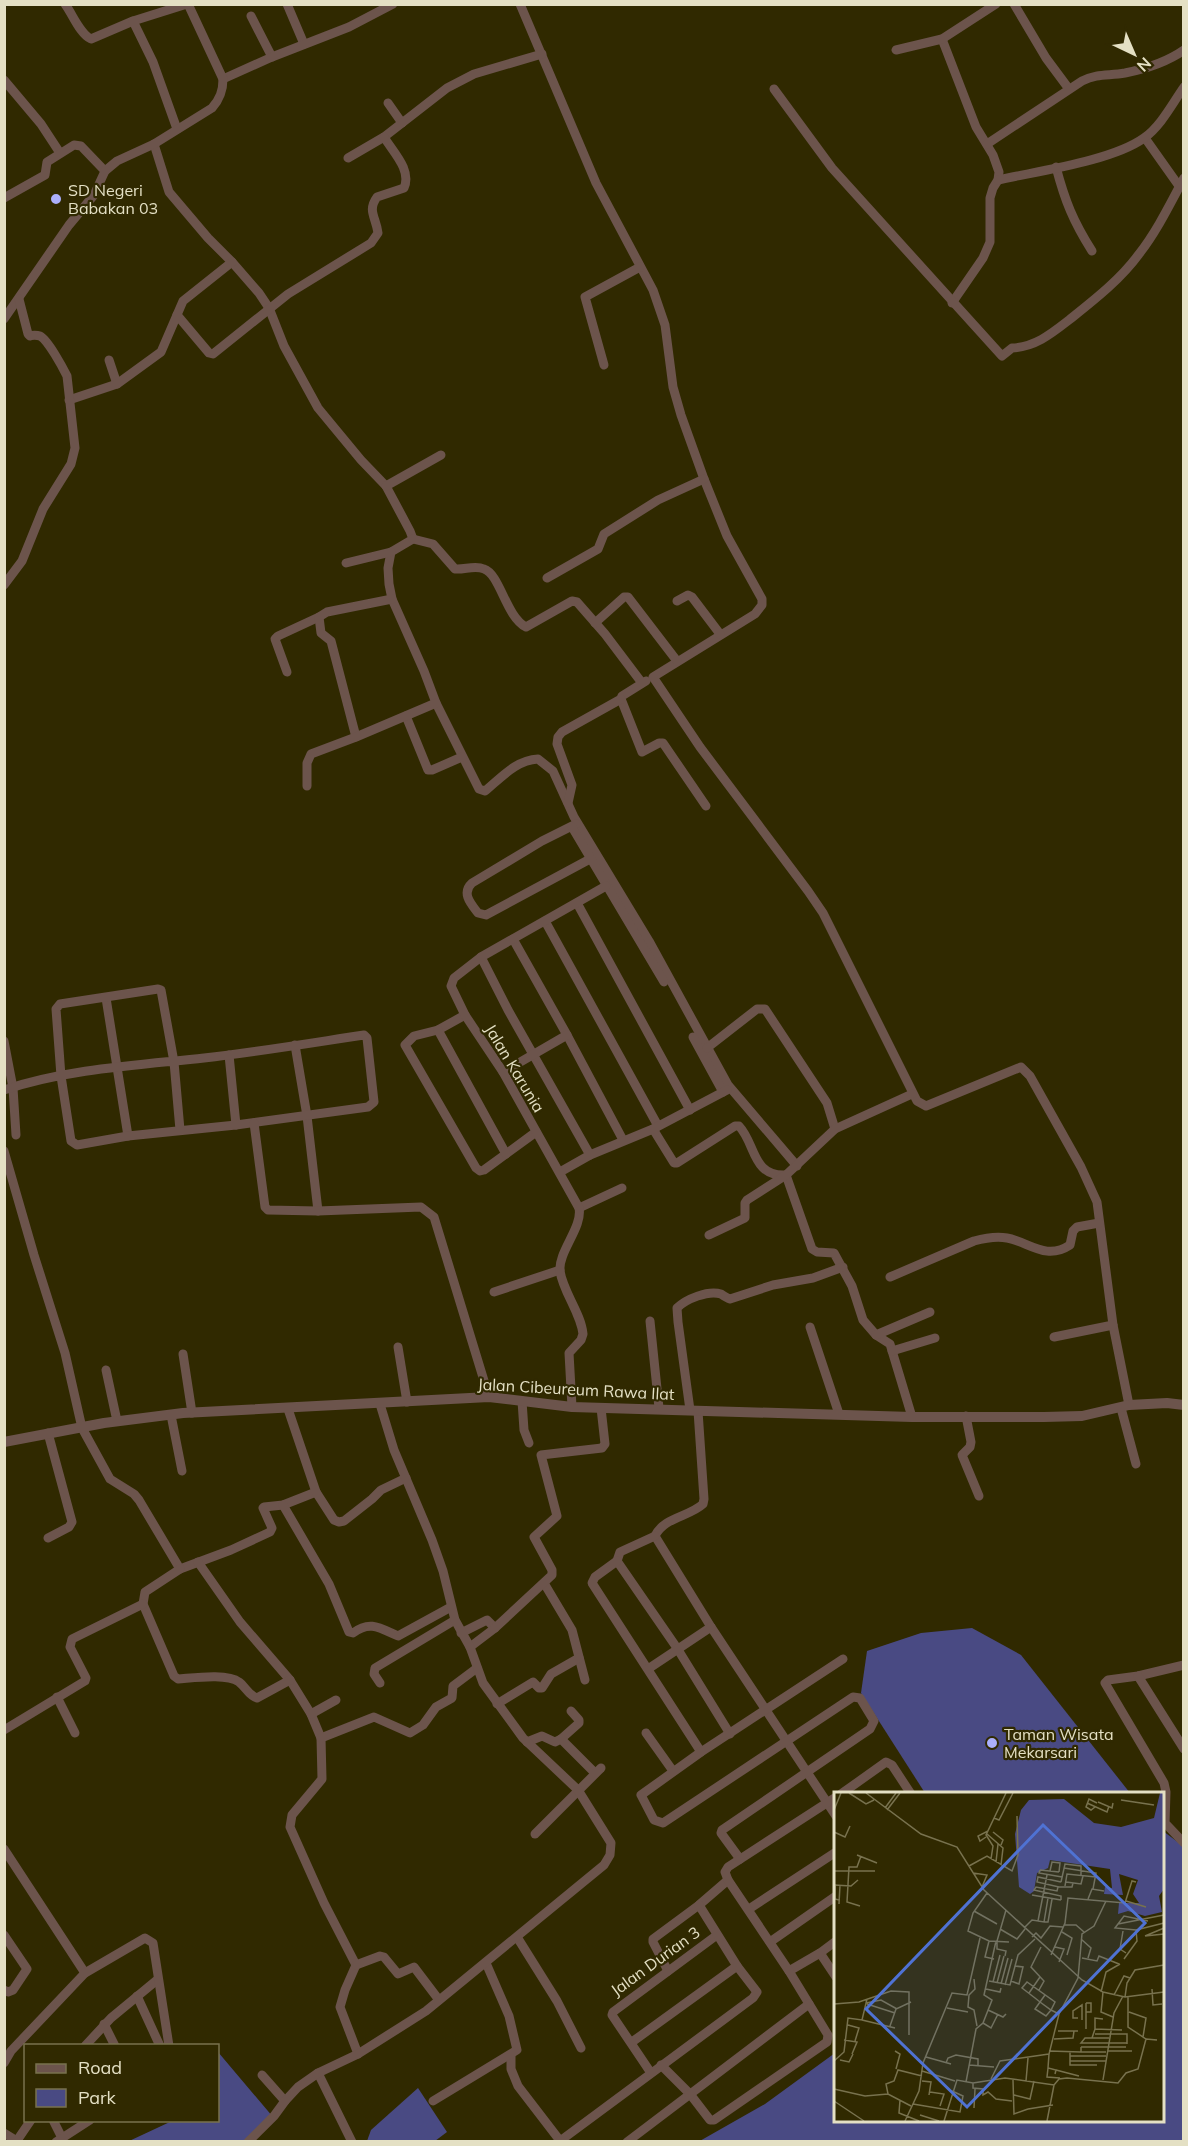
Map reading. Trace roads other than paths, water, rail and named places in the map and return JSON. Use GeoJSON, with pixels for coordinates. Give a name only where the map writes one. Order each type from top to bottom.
{"type":"FeatureCollection","features":[{"type":"Feature","properties":{"kind":"street"},"geometry":{"type":"LineString","coordinates":[[4,319],[69,225],[94,195],[105,171],[117,161],[154,144],[212,108],[223,89],[223,79],[187,4],[133,21],[92,39],[83,33],[65,4]]}},
{"type":"Feature","properties":{"kind":"street"},"geometry":{"type":"LineString","coordinates":[[287,4],[304,44]]}},
{"type":"Feature","properties":{"kind":"street"},"geometry":{"type":"LineString","coordinates":[[223,79],[350,27],[393,4]]}},
{"type":"Feature","properties":{"kind":"street"},"geometry":{"type":"LineString","coordinates":[[520,4],[596,183],[653,290],[665,324],[673,387],[704,479],[727,536],[762,599],[759,611],[622,696],[621,699],[562,732],[557,744],[572,785],[568,803]]}},
{"type":"Feature","properties":{"kind":"street"},"geometry":{"type":"LineString","coordinates":[[896,50],[942,39],[996,4]]}},
{"type":"Feature","properties":{"kind":"street"},"geometry":{"type":"LineString","coordinates":[[1014,4],[1046,58],[1069,89]]}},
{"type":"Feature","properties":{"kind":"street"},"geometry":{"type":"LineString","coordinates":[[251,16],[272,57]]}},
{"type":"Feature","properties":{"kind":"street"},"geometry":{"type":"LineString","coordinates":[[133,21],[153,62],[177,129]]}},
{"type":"Feature","properties":{"kind":"street"},"geometry":{"type":"LineString","coordinates":[[942,39],[976,127],[996,164],[998,180],[990,198],[990,242],[984,258],[952,303]]}},
{"type":"Feature","properties":{"kind":"street"},"geometry":{"type":"LineString","coordinates":[[987,144],[1094,75],[1124,73],[1162,62],[1184,50]]}},
{"type":"Feature","properties":{"kind":"street"},"geometry":{"type":"LineString","coordinates":[[348,158],[384,137],[447,88],[474,74],[542,54]]}},
{"type":"Feature","properties":{"kind":"street"},"geometry":{"type":"LineString","coordinates":[[4,80],[60,153]]}},
{"type":"Feature","properties":{"kind":"street"},"geometry":{"type":"LineString","coordinates":[[998,180],[1114,153],[1145,138],[1159,123],[1184,87]]}},
{"type":"Feature","properties":{"kind":"street"},"geometry":{"type":"LineString","coordinates":[[774,89],[832,168],[1002,356],[1012,348],[1023,348],[1047,337],[1103,294],[1145,246],[1181,182],[1145,138]]}},
{"type":"Feature","properties":{"kind":"street"},"geometry":{"type":"LineString","coordinates":[[388,103],[402,123]]}},
{"type":"Feature","properties":{"kind":"street"},"geometry":{"type":"LineString","coordinates":[[177,315],[213,354],[269,308],[371,243],[376,238],[377,226],[371,208],[372,204],[377,197],[404,188],[407,181],[405,171],[384,137]]}},
{"type":"Feature","properties":{"kind":"street"},"geometry":{"type":"LineString","coordinates":[[154,144],[169,192],[232,262],[269,308],[284,346],[318,408],[386,486],[413,539]]}},
{"type":"Feature","properties":{"kind":"street"},"geometry":{"type":"LineString","coordinates":[[4,198],[45,175],[47,162],[74,145],[78,145],[105,171]]}},
{"type":"Feature","properties":{"kind":"street"},"geometry":{"type":"LineString","coordinates":[[1056,167],[1074,223],[1092,251]]}},
{"type":"Feature","properties":{"kind":"street"},"geometry":{"type":"LineString","coordinates":[[69,400],[117,384],[161,352],[183,301],[232,262]]}},
{"type":"Feature","properties":{"kind":"street"},"geometry":{"type":"LineString","coordinates":[[604,365],[585,297],[640,267]]}},
{"type":"Feature","properties":{"kind":"street"},"geometry":{"type":"LineString","coordinates":[[4,585],[22,561],[44,509],[71,464],[75,448],[67,376],[40,336],[28,334],[20,299]]}},
{"type":"Feature","properties":{"kind":"street"},"geometry":{"type":"LineString","coordinates":[[109,360],[117,384]]}},
{"type":"Feature","properties":{"kind":"street"},"geometry":{"type":"LineString","coordinates":[[386,486],[441,455]]}},
{"type":"Feature","properties":{"kind":"street"},"geometry":{"type":"LineString","coordinates":[[547,578],[598,549],[604,534],[649,506],[704,479]]}},
{"type":"Feature","properties":{"kind":"street"},"geometry":{"type":"LineString","coordinates":[[346,562],[391,552],[413,539],[433,544],[455,569],[480,568],[490,572],[505,602],[526,627],[572,601],[577,602],[642,684]]}},
{"type":"Feature","properties":{"kind":"street"},"geometry":{"type":"LineString","coordinates":[[391,552],[388,568],[392,599],[436,703],[462,757],[482,790],[485,791],[518,764],[531,760],[542,761],[553,771],[590,859],[726,1090],[797,1166]]}},
{"type":"Feature","properties":{"kind":"street"},"geometry":{"type":"LineString","coordinates":[[676,601],[688,595],[692,597],[720,634]]}},
{"type":"Feature","properties":{"kind":"street"},"geometry":{"type":"LineString","coordinates":[[595,622],[624,597],[628,597],[677,661]]}},
{"type":"Feature","properties":{"kind":"street"},"geometry":{"type":"LineString","coordinates":[[287,672],[275,639],[278,636],[327,612],[392,599]]}},
{"type":"Feature","properties":{"kind":"street"},"geometry":{"type":"LineString","coordinates":[[319,617],[321,633],[331,641],[356,738]]}},
{"type":"Feature","properties":{"kind":"street"},"geometry":{"type":"LineString","coordinates":[[653,677],[700,747],[823,913],[918,1102],[926,1106],[1021,1067],[1024,1069],[1088,1181],[1097,1202],[1125,1406],[1136,1464]]}},
{"type":"Feature","properties":{"kind":"street"},"geometry":{"type":"LineString","coordinates":[[621,699],[642,752],[663,743],[706,806]]}},
{"type":"Feature","properties":{"kind":"street"},"geometry":{"type":"LineString","coordinates":[[307,786],[307,763],[311,753],[356,738],[436,703]]}},
{"type":"Feature","properties":{"kind":"street"},"geometry":{"type":"LineString","coordinates":[[406,716],[428,770],[462,757]]}},
{"type":"Feature","properties":{"kind":"street"},"geometry":{"type":"LineString","coordinates":[[575,825],[542,841],[472,883],[467,888],[466,894],[478,913],[486,915],[590,859]]}},
{"type":"Feature","properties":{"kind":"street"},"geometry":{"type":"LineString","coordinates":[[575,825],[649,942],[707,1048],[726,1090]]}},
{"type":"Feature","properties":{"kind":"street"},"geometry":{"type":"LineString","coordinates":[[590,1155],[563,1111],[481,957],[606,886]]}},
{"type":"Feature","properties":{"kind":"street"},"geometry":{"type":"LineString","coordinates":[[577,903],[690,1110]]}},
{"type":"Feature","properties":{"kind":"street"},"geometry":{"type":"LineString","coordinates":[[545,921],[674,1163],[735,1126],[739,1126],[759,1164],[778,1176],[786,1175]]}},
{"type":"Feature","properties":{"kind":"street"},"geometry":{"type":"LineString","coordinates":[[513,939],[622,1140]]}},
{"type":"Feature","properties":{"kind":"street","name":"Jalan Karunia"},"geometry":{"type":"LineString","coordinates":[[481,957],[453,978],[451,986],[465,1015],[503,1072],[579,1208]]}},
{"type":"Feature","properties":{"kind":"street"},"geometry":{"type":"LineString","coordinates":[[9,1089],[61,1076],[117,1068],[174,1062],[229,1055],[364,1035],[367,1038],[374,1102],[372,1106],[254,1123],[73,1144],[61,1076],[56,1010],[60,1004],[161,990],[174,1062],[180,1130]]}},
{"type":"Feature","properties":{"kind":"street"},"geometry":{"type":"LineString","coordinates":[[106,998],[128,1136]]}},
{"type":"Feature","properties":{"kind":"street"},"geometry":{"type":"LineString","coordinates":[[707,1048],[757,1009],[765,1009],[828,1103],[835,1129]]}},
{"type":"Feature","properties":{"kind":"street"},"geometry":{"type":"LineString","coordinates":[[465,1015],[438,1030],[414,1036],[405,1044],[477,1170],[484,1170],[536,1132]]}},
{"type":"Feature","properties":{"kind":"street"},"geometry":{"type":"LineString","coordinates":[[438,1030],[506,1154]]}},
{"type":"Feature","properties":{"kind":"street"},"geometry":{"type":"LineString","coordinates":[[503,1072],[567,1035]]}},
{"type":"Feature","properties":{"kind":"street"},"geometry":{"type":"LineString","coordinates":[[4,1041],[16,1135]]}},
{"type":"Feature","properties":{"kind":"street"},"geometry":{"type":"LineString","coordinates":[[295,1045],[307,1116],[318,1211]]}},
{"type":"Feature","properties":{"kind":"street"},"geometry":{"type":"LineString","coordinates":[[229,1055],[236,1125]]}},
{"type":"Feature","properties":{"kind":"street"},"geometry":{"type":"LineString","coordinates":[[560,1172],[590,1155],[690,1110],[726,1090]]}},
{"type":"Feature","properties":{"kind":"street"},"geometry":{"type":"LineString","coordinates":[[709,1235],[745,1218],[747,1200],[786,1175],[835,1129],[912,1094]]}},
{"type":"Feature","properties":{"kind":"street"},"geometry":{"type":"LineString","coordinates":[[254,1123],[265,1207],[272,1211],[421,1207],[434,1217],[489,1397]]}},
{"type":"Feature","properties":{"kind":"street"},"geometry":{"type":"LineString","coordinates":[[4,1151],[65,1353],[82,1428],[110,1479],[134,1494],[139,1500],[180,1569]]}},
{"type":"Feature","properties":{"kind":"street"},"geometry":{"type":"LineString","coordinates":[[786,1175],[812,1249],[819,1253],[832,1252],[843,1267],[855,1293],[863,1320],[876,1335],[888,1342],[912,1417]]}},
{"type":"Feature","properties":{"kind":"street"},"geometry":{"type":"LineString","coordinates":[[572,1407],[568,1353],[581,1340],[582,1329],[560,1270],[580,1215],[579,1208],[622,1188]]}},
{"type":"Feature","properties":{"kind":"street"},"geometry":{"type":"LineString","coordinates":[[890,1277],[985,1238],[1006,1238],[1041,1251],[1066,1248],[1070,1245],[1073,1231],[1077,1227],[1099,1223]]}},
{"type":"Feature","properties":{"kind":"street"},"geometry":{"type":"LineString","coordinates":[[701,1752],[592,1583],[595,1577],[617,1561],[620,1552],[655,1536],[658,1528],[703,1504],[705,1499],[694,1410],[677,1308],[691,1299],[704,1295],[719,1294],[730,1299],[773,1285],[813,1278],[843,1267]]}},
{"type":"Feature","properties":{"kind":"street"},"geometry":{"type":"LineString","coordinates":[[494,1292],[560,1270]]}},
{"type":"Feature","properties":{"kind":"street"},"geometry":{"type":"LineString","coordinates":[[876,1335],[930,1312]]}},
{"type":"Feature","properties":{"kind":"street"},"geometry":{"type":"LineString","coordinates":[[650,1321],[659,1408]]}},
{"type":"Feature","properties":{"kind":"street"},"geometry":{"type":"LineString","coordinates":[[1054,1337],[1113,1325]]}},
{"type":"Feature","properties":{"kind":"street"},"geometry":{"type":"LineString","coordinates":[[810,1327],[839,1414]]}},
{"type":"Feature","properties":{"kind":"street"},"geometry":{"type":"LineString","coordinates":[[892,1351],[935,1338]]}},
{"type":"Feature","properties":{"kind":"street"},"geometry":{"type":"LineString","coordinates":[[398,1347],[407,1402]]}},
{"type":"Feature","properties":{"kind":"street"},"geometry":{"type":"LineString","coordinates":[[183,1354],[192,1413]]}},
{"type":"Feature","properties":{"kind":"street"},"geometry":{"type":"LineString","coordinates":[[106,1370],[117,1422]]}},
{"type":"Feature","properties":{"kind":"street","name":"Jalan Cibeureum Rawa Ilat"},"geometry":{"type":"LineString","coordinates":[[4,1442],[117,1422],[192,1413],[489,1397],[572,1407],[912,1417],[1082,1416],[1125,1406],[1167,1403],[1184,1405]]}},
{"type":"Feature","properties":{"kind":"street"},"geometry":{"type":"LineString","coordinates":[[522,1401],[524,1430],[529,1443]]}},
{"type":"Feature","properties":{"kind":"street"},"geometry":{"type":"LineString","coordinates":[[248,2142],[298,2087],[318,2073],[358,2054],[426,2011],[604,1866],[610,1854],[611,1843],[578,1790],[527,1742],[483,1683],[470,1647],[455,1620],[443,1571],[394,1450],[380,1404]]}},
{"type":"Feature","properties":{"kind":"street"},"geometry":{"type":"LineString","coordinates":[[470,1647],[495,1628],[549,1579],[552,1570],[534,1537],[557,1516],[541,1455],[602,1448],[605,1444],[601,1408]]}},
{"type":"Feature","properties":{"kind":"street"},"geometry":{"type":"LineString","coordinates":[[288,1409],[316,1492],[334,1520],[344,1521],[372,1500],[381,1490],[406,1478]]}},
{"type":"Feature","properties":{"kind":"street"},"geometry":{"type":"LineString","coordinates":[[171,1415],[182,1471]]}},
{"type":"Feature","properties":{"kind":"street"},"geometry":{"type":"LineString","coordinates":[[966,1416],[971,1442],[963,1455],[979,1496]]}},
{"type":"Feature","properties":{"kind":"street"},"geometry":{"type":"LineString","coordinates":[[48,1433],[72,1522],[69,1527],[48,1538]]}},
{"type":"Feature","properties":{"kind":"street"},"geometry":{"type":"LineString","coordinates":[[291,1680],[257,1698],[252,1696],[239,1681],[227,1677],[178,1679],[171,1671],[143,1604],[145,1592],[180,1569],[270,1532],[272,1528],[262,1508],[284,1505],[316,1492]]}},
{"type":"Feature","properties":{"kind":"street"},"geometry":{"type":"LineString","coordinates":[[284,1505],[330,1584],[349,1632],[353,1633],[362,1626],[369,1625],[398,1636],[451,1607]]}},
{"type":"Feature","properties":{"kind":"street"},"geometry":{"type":"LineString","coordinates":[[655,1536],[711,1627],[834,1813]]}},
{"type":"Feature","properties":{"kind":"street"},"geometry":{"type":"LineString","coordinates":[[617,1561],[677,1648],[730,1734]]}},
{"type":"Feature","properties":{"kind":"street"},"geometry":{"type":"LineString","coordinates":[[198,1562],[240,1622],[291,1680],[311,1714],[321,1738],[321,1779],[292,1815],[290,1827],[324,1903],[356,1965]]}},
{"type":"Feature","properties":{"kind":"street"},"geometry":{"type":"LineString","coordinates":[[544,1583],[572,1630],[585,1680]]}},
{"type":"Feature","properties":{"kind":"street"},"geometry":{"type":"LineString","coordinates":[[4,1730],[83,1683],[86,1678],[70,1647],[72,1639],[143,1604]]}},
{"type":"Feature","properties":{"kind":"street"},"geometry":{"type":"LineString","coordinates":[[380,1683],[374,1674],[375,1668],[455,1620]]}},
{"type":"Feature","properties":{"kind":"street"},"geometry":{"type":"LineString","coordinates":[[461,1633],[487,1620],[495,1628]]}},
{"type":"Feature","properties":{"kind":"street"},"geometry":{"type":"LineString","coordinates":[[648,1669],[711,1627]]}},
{"type":"Feature","properties":{"kind":"street"},"geometry":{"type":"LineString","coordinates":[[497,1704],[533,1682],[538,1688],[542,1688],[551,1674],[579,1658]]}},
{"type":"Feature","properties":{"kind":"street"},"geometry":{"type":"LineString","coordinates":[[740,1859],[721,1833],[722,1830],[870,1729],[874,1721],[860,1698],[853,1697],[663,1823],[654,1820],[640,1797],[673,1771],[843,1659]]}},
{"type":"Feature","properties":{"kind":"street"},"geometry":{"type":"LineString","coordinates":[[1184,1665],[1138,1676],[1108,1680],[1105,1685],[1164,1783],[1165,1823],[1184,1843]]}},
{"type":"Feature","properties":{"kind":"street"},"geometry":{"type":"LineString","coordinates":[[321,1738],[374,1717],[410,1733],[423,1725],[436,1707],[452,1698],[455,1684],[477,1668]]}},
{"type":"Feature","properties":{"kind":"street"},"geometry":{"type":"LineString","coordinates":[[1138,1676],[1184,1749]]}},
{"type":"Feature","properties":{"kind":"street"},"geometry":{"type":"LineString","coordinates":[[57,1697],[75,1733]]}},
{"type":"Feature","properties":{"kind":"street"},"geometry":{"type":"LineString","coordinates":[[311,1714],[336,1700]]}},
{"type":"Feature","properties":{"kind":"street"},"geometry":{"type":"LineString","coordinates":[[527,1742],[542,1736],[555,1742],[561,1739],[579,1723],[571,1711]]}},
{"type":"Feature","properties":{"kind":"street"},"geometry":{"type":"LineString","coordinates":[[646,1733],[673,1771]]}},
{"type":"Feature","properties":{"kind":"street"},"geometry":{"type":"LineString","coordinates":[[535,1834],[598,1770],[561,1739]]}},
{"type":"Feature","properties":{"kind":"street"},"geometry":{"type":"LineString","coordinates":[[844,1792],[886,1762],[892,1765],[910,1792]]}},
{"type":"Feature","properties":{"kind":"street"},"geometry":{"type":"LineString","coordinates":[[661,2065],[690,2094],[710,2120],[714,2121],[827,2042],[828,2035],[725,1872],[728,1867],[834,1798]]}},
{"type":"Feature","properties":{"kind":"street"},"geometry":{"type":"LineString","coordinates":[[4,1849],[86,1973]]}},
{"type":"Feature","properties":{"kind":"street"},"geometry":{"type":"LineString","coordinates":[[749,1909],[834,1853]]}},
{"type":"Feature","properties":{"kind":"street"},"geometry":{"type":"LineString","coordinates":[[668,1971],[653,1939],[728,1880]]}},
{"type":"Feature","properties":{"kind":"street"},"geometry":{"type":"LineString","coordinates":[[770,1942],[834,1897]]}},
{"type":"Feature","properties":{"kind":"street"},"geometry":{"type":"LineString","coordinates":[[511,2055],[511,2069],[518,2085],[560,2141],[755,1994],[757,1990],[736,1966],[699,1905]]}},
{"type":"Feature","properties":{"kind":"street"},"geometry":{"type":"LineString","coordinates":[[4,1935],[27,1969],[13,1990],[8,1992],[4,1990]]}},
{"type":"Feature","properties":{"kind":"street","name":"Jalan Durian 3"},"geometry":{"type":"LineString","coordinates":[[651,2073],[612,2015],[613,2012],[717,1935]]}},
{"type":"Feature","properties":{"kind":"street"},"geometry":{"type":"LineString","coordinates":[[518,1937],[557,2001],[581,2048]]}},
{"type":"Feature","properties":{"kind":"street"},"geometry":{"type":"LineString","coordinates":[[4,2063],[8,2049],[86,1973],[145,1938],[153,1943],[169,2044]]}},
{"type":"Feature","properties":{"kind":"street"},"geometry":{"type":"LineString","coordinates":[[789,1971],[834,1942]]}},
{"type":"Feature","properties":{"kind":"street"},"geometry":{"type":"LineString","coordinates":[[820,1953],[834,1974]]}},
{"type":"Feature","properties":{"kind":"street"},"geometry":{"type":"LineString","coordinates":[[358,2054],[340,2007],[356,1965],[380,1956],[384,1957],[399,1974],[414,1967],[439,2000]]}},
{"type":"Feature","properties":{"kind":"street"},"geometry":{"type":"LineString","coordinates":[[433,2101],[517,2050],[516,2037],[486,1963]]}},
{"type":"Feature","properties":{"kind":"street"},"geometry":{"type":"LineString","coordinates":[[632,2042],[736,1966]]}},
{"type":"Feature","properties":{"kind":"street"},"geometry":{"type":"LineString","coordinates":[[87,2044],[104,2024],[157,1980]]}},
{"type":"Feature","properties":{"kind":"street"},"geometry":{"type":"LineString","coordinates":[[137,1996],[159,2044]]}},
{"type":"Feature","properties":{"kind":"street"},"geometry":{"type":"LineString","coordinates":[[627,2142],[809,2004]]}},
{"type":"Feature","properties":{"kind":"street"},"geometry":{"type":"LineString","coordinates":[[104,2024],[114,2044]]}},
{"type":"Feature","properties":{"kind":"street"},"geometry":{"type":"LineString","coordinates":[[318,2073],[352,2142]]}},
{"type":"Feature","properties":{"kind":"street"},"geometry":{"type":"LineString","coordinates":[[262,2075],[285,2101]]}},
{"type":"Feature","properties":{"kind":"street"},"geometry":{"type":"LineString","coordinates":[[4,2133],[16,2141],[30,2122]]}},
{"type":"Feature","properties":{"kind":"street"},"geometry":{"type":"LineString","coordinates":[[53,2122],[59,2140],[88,2122]]}},
{"type":"Feature","properties":{"kind":"place","name":"SD Negeri Babakan 03"},"geometry":{"type":"Point","coordinates":[56,199]}},
{"type":"Feature","properties":{"kind":"place","name":"Taman Wisata Mekarsari"},"geometry":{"type":"Point","coordinates":[992,1743]}}]}
